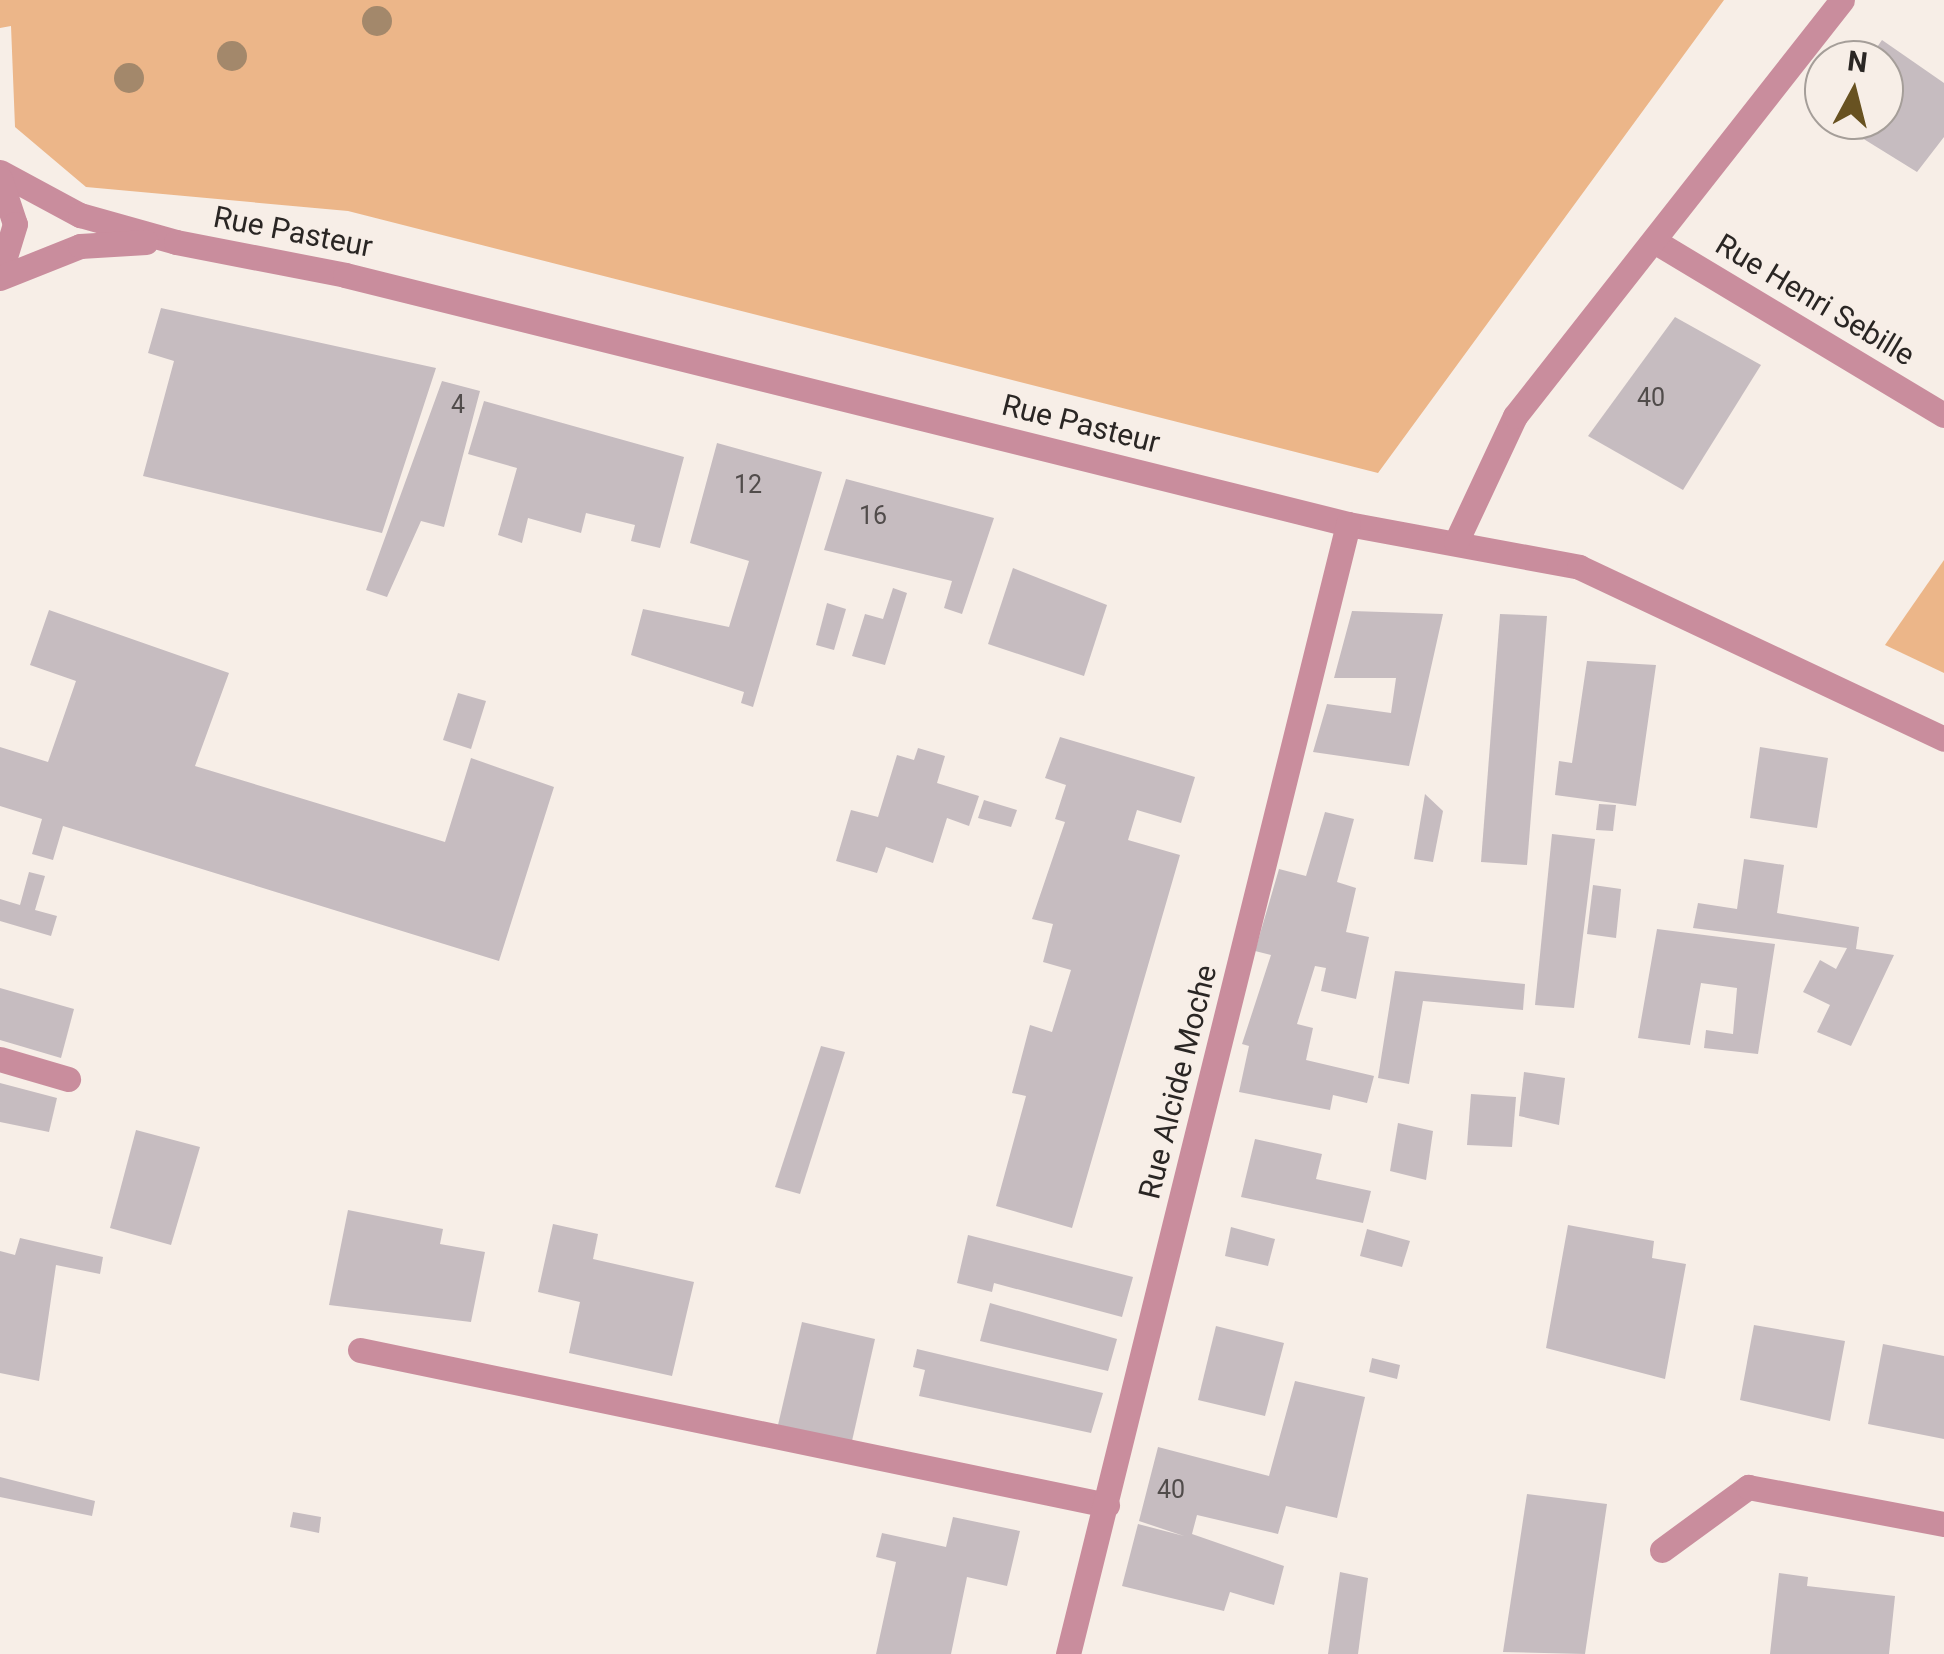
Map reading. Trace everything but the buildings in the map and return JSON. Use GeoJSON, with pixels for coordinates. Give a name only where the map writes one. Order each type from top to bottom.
{"type":"FeatureCollection","features":[{"type":"Feature","properties":{"kind":"street"},"geometry":{"type":"LineString","coordinates":[[1456,542],[1515,416],[1842,0]]}},
{"type":"Feature","properties":{"kind":"street"},"geometry":{"type":"LineString","coordinates":[[0,176],[15,224],[0,275]]}},
{"type":"Feature","properties":{"kind":"street","name":"Rue Pasteur"},"geometry":{"type":"LineString","coordinates":[[0,176],[80,215],[176,242],[346,274],[1348,524],[1456,542],[1592,572],[1944,740]]}},
{"type":"Feature","properties":{"kind":"street","name":"Rue Henri Sebille"},"geometry":{"type":"LineString","coordinates":[[1654,241],[1944,414]]}},
{"type":"Feature","properties":{"kind":"street","name":"Rue Pasteur"},"geometry":{"type":"LineString","coordinates":[[0,275],[80,246],[176,242]]}},
{"type":"Feature","properties":{"kind":"street","name":"Rue Alcide Moche"},"geometry":{"type":"LineString","coordinates":[[1068,1654],[1348,524]]}},
{"type":"Feature","properties":{"kind":"street"},"geometry":{"type":"LineString","coordinates":[[0,1059],[68,1079]]}},
{"type":"Feature","properties":{"kind":"street"},"geometry":{"type":"LineString","coordinates":[[360,1350],[1108,1505]]}},
{"type":"Feature","properties":{"kind":"street"},"geometry":{"type":"LineString","coordinates":[[1662,1550],[1748,1487],[1944,1524]]}},
{"type":"Feature","properties":{"kind":"shaded area"},"geometry":{"type":"Polygon","coordinates":[[[0,0],[1724,0],[1378,473],[348,211],[86,187],[15,127],[11,26],[0,28],[0,0]]]}},
{"type":"Feature","properties":{"kind":"shaded area"},"geometry":{"type":"Polygon","coordinates":[[[1944,560],[1944,673],[1885,645],[1944,560]]]}}]}
